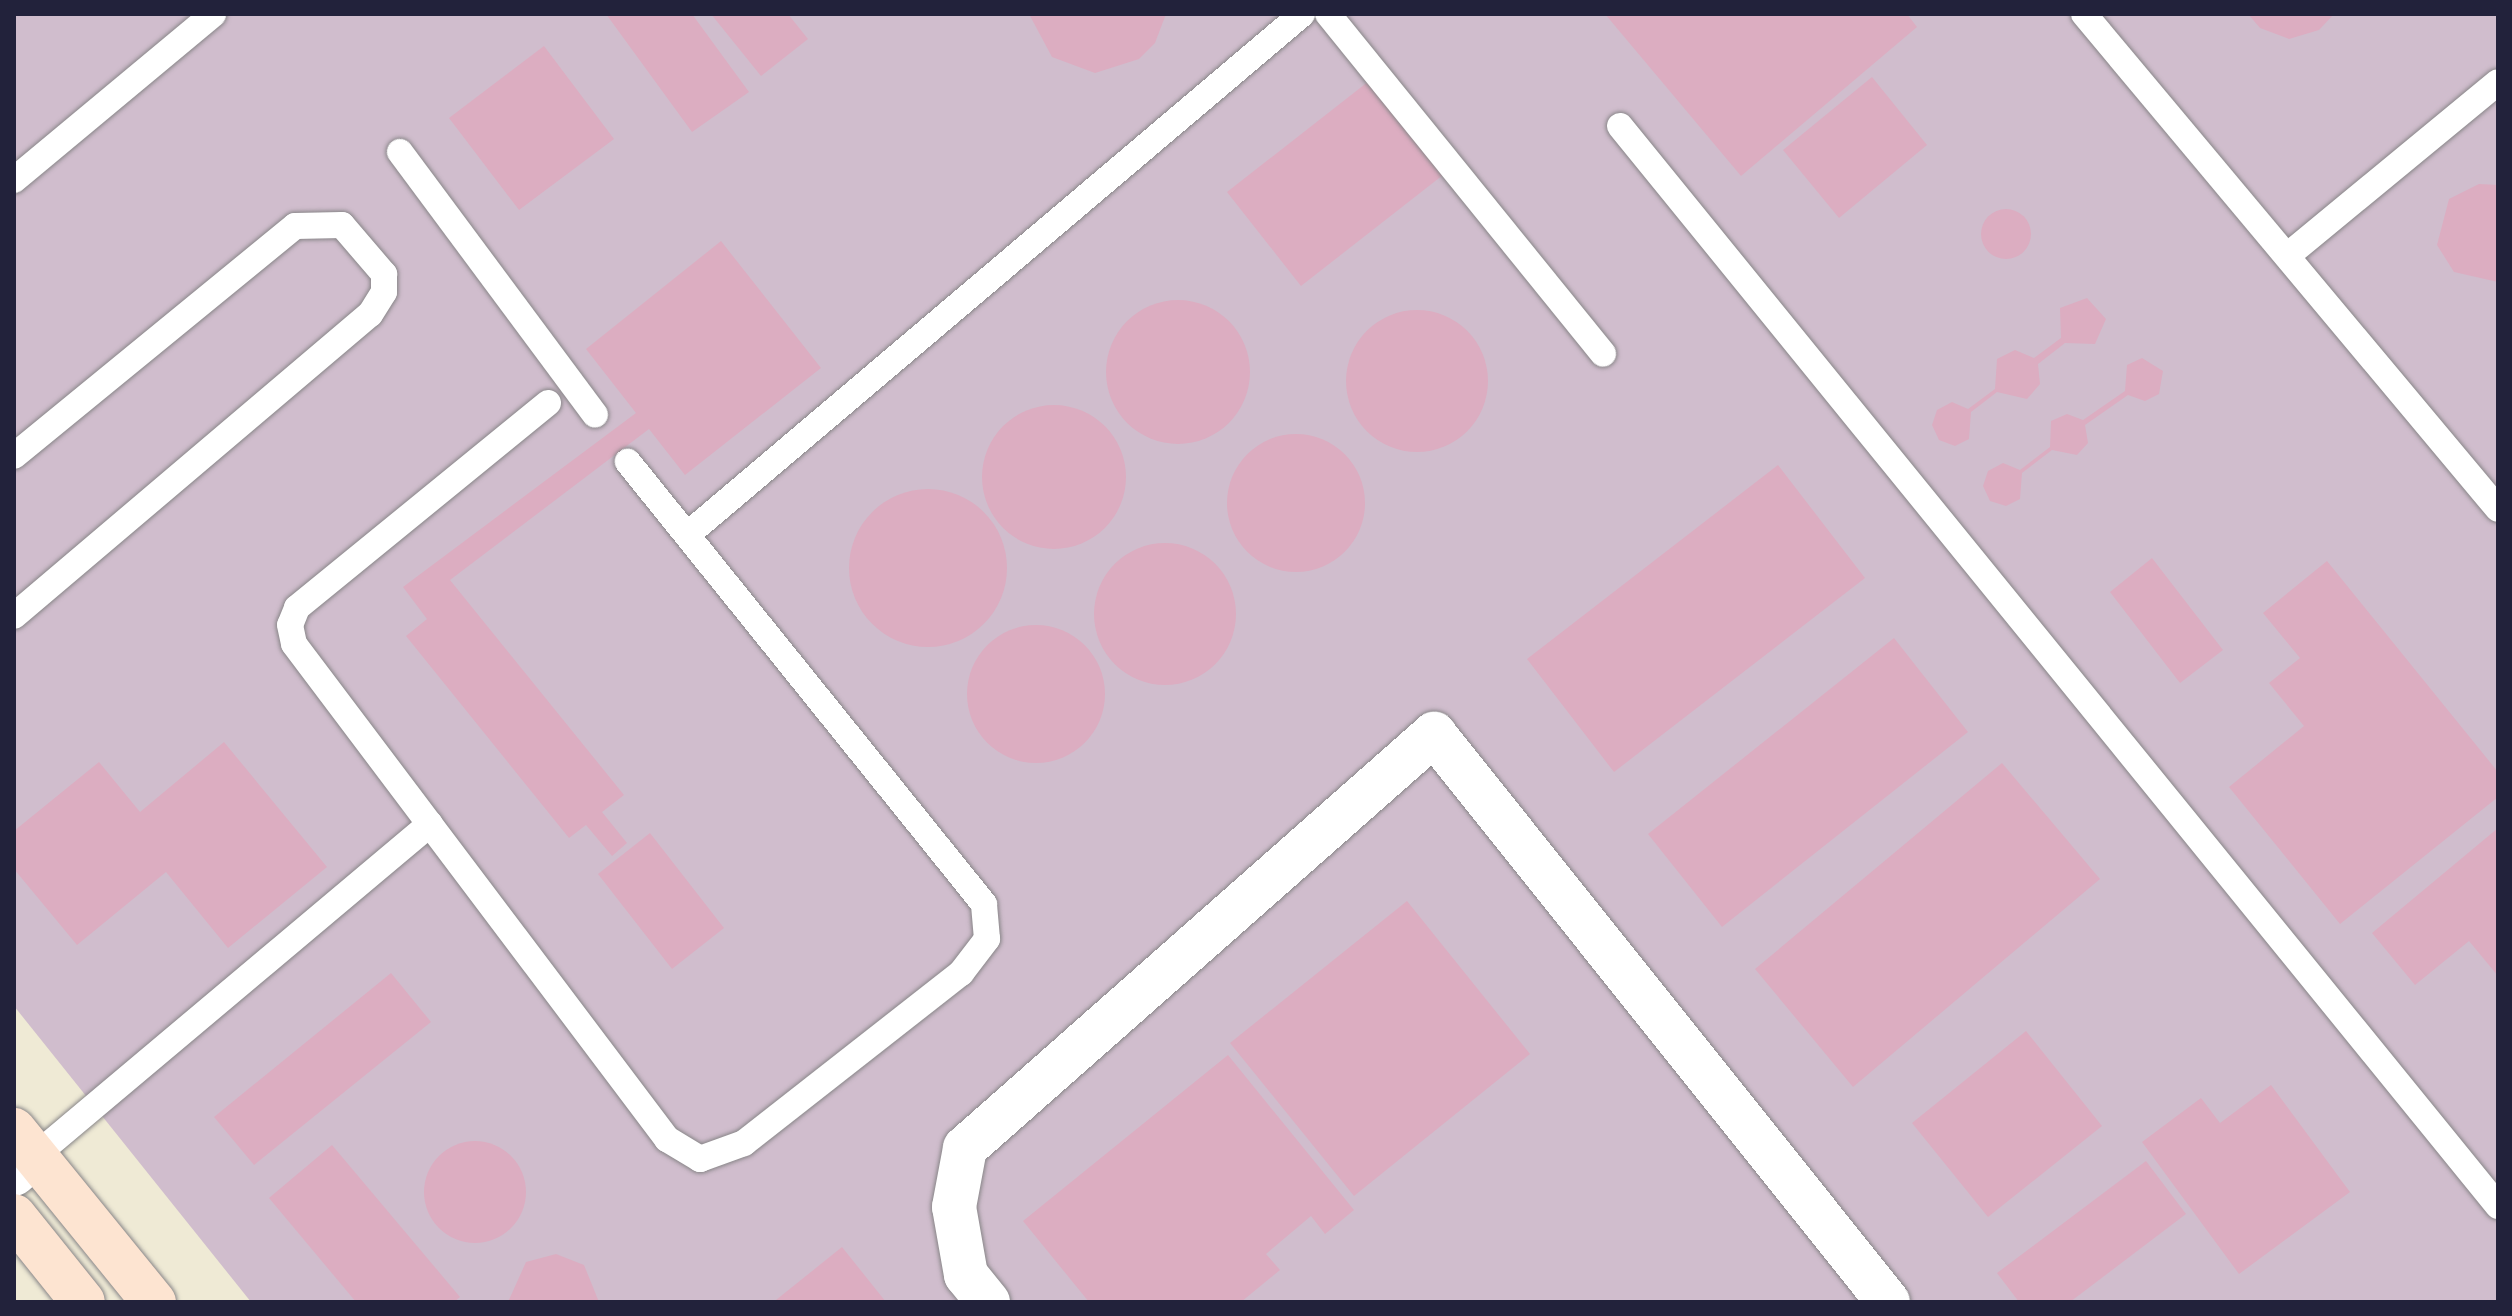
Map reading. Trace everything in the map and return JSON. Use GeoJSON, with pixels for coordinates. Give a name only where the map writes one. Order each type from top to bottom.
{"type":"FeatureCollection","features":[{"type":"Feature","properties":{"kind":"street"},"geometry":{"type":"LineString","coordinates":[[988,1302],[966,1275],[954,1207],[965,1148],[1434,734],[1888,1302]]}},
{"type":"Feature","properties":{"kind":"street"},"geometry":{"type":"LineString","coordinates":[[21,1153],[154,1302]]}},
{"type":"Feature","properties":{"kind":"street"},"geometry":{"type":"LineString","coordinates":[[14,1216],[83,1302]]}},
{"type":"Feature","properties":{"kind":"lane"},"geometry":{"type":"LineString","coordinates":[[14,180],[213,14]]}},
{"type":"Feature","properties":{"kind":"lane"},"geometry":{"type":"LineString","coordinates":[[687,535],[1302,14]]}},
{"type":"Feature","properties":{"kind":"lane"},"geometry":{"type":"LineString","coordinates":[[1328,14],[1603,354]]}},
{"type":"Feature","properties":{"kind":"lane"},"geometry":{"type":"LineString","coordinates":[[2084,14],[2498,509]]}},
{"type":"Feature","properties":{"kind":"lane"},"geometry":{"type":"LineString","coordinates":[[2287,256],[2498,82]]}},
{"type":"Feature","properties":{"kind":"lane"},"geometry":{"type":"LineString","coordinates":[[1620,126],[2498,1206]]}},
{"type":"Feature","properties":{"kind":"lane"},"geometry":{"type":"LineString","coordinates":[[400,152],[595,415]]}},
{"type":"Feature","properties":{"kind":"lane"},"geometry":{"type":"LineString","coordinates":[[14,456],[295,226],[342,225],[384,274],[384,292],[370,314],[14,616]]}},
{"type":"Feature","properties":{"kind":"lane"},"geometry":{"type":"LineString","coordinates":[[548,403],[297,608],[290,625],[294,644],[667,1139],[700,1159],[744,1143],[961,973],[987,939],[984,904],[628,462]]}},
{"type":"Feature","properties":{"kind":"lane"},"geometry":{"type":"LineString","coordinates":[[21,1153],[430,824]]}},
{"type":"Feature","properties":{"kind":"shaded area"},"geometry":{"type":"Polygon","coordinates":[[[14,14],[2498,14],[2498,1302],[251,1302],[14,1006],[14,14]]]}},
{"type":"Feature","properties":{"kind":"building"},"geometry":{"type":"Polygon","coordinates":[[[606,14],[692,14],[749,92],[692,132],[606,14]]]}},
{"type":"Feature","properties":{"kind":"building"},"geometry":{"type":"Polygon","coordinates":[[[711,14],[788,14],[808,39],[761,76],[711,14]]]}},
{"type":"Feature","properties":{"kind":"building"},"geometry":{"type":"Polygon","coordinates":[[[1029,14],[1166,14],[1155,43],[1139,59],[1095,73],[1052,57],[1029,14]]]}},
{"type":"Feature","properties":{"kind":"building"},"geometry":{"type":"Polygon","coordinates":[[[1605,14],[1907,14],[1917,27],[1741,176],[1605,14]]]}},
{"type":"Feature","properties":{"kind":"building"},"geometry":{"type":"Polygon","coordinates":[[[2248,14],[2334,14],[2319,30],[2289,39],[2260,28],[2248,14]]]}},
{"type":"Feature","properties":{"kind":"building"},"geometry":{"type":"Polygon","coordinates":[[[544,46],[614,139],[519,210],[449,118],[544,46]]]}},
{"type":"Feature","properties":{"kind":"building"},"geometry":{"type":"Polygon","coordinates":[[[1872,77],[1927,145],[1839,218],[1783,150],[1872,77]]]}},
{"type":"Feature","properties":{"kind":"building"},"geometry":{"type":"Polygon","coordinates":[[[1369,81],[1443,175],[1301,286],[1227,192],[1369,81]]]}},
{"type":"Feature","properties":{"kind":"building"},"geometry":{"type":"Polygon","coordinates":[[[2479,184],[2498,185],[2498,282],[2454,272],[2437,245],[2449,199],[2479,184]]]}},
{"type":"Feature","properties":{"kind":"building"},"geometry":{"type":"Polygon","coordinates":[[[2006,209],[2024,216],[2031,234],[2024,252],[2006,259],[1988,252],[1981,234],[1988,216],[2006,209]]]}},
{"type":"Feature","properties":{"kind":"building"},"geometry":{"type":"Polygon","coordinates":[[[721,241],[821,368],[685,475],[649,429],[450,580],[624,795],[602,812],[627,843],[612,856],[586,825],[569,838],[406,636],[427,619],[403,587],[636,413],[586,349],[721,241]]]}},
{"type":"Feature","properties":{"kind":"building"},"geometry":{"type":"Polygon","coordinates":[[[2087,298],[2106,319],[2095,344],[2065,343],[2038,364],[2040,384],[2027,399],[1997,392],[1971,412],[1969,439],[1955,446],[1939,440],[1932,425],[1937,410],[1952,402],[1968,409],[1995,389],[1997,359],[2015,350],[2034,358],[2061,338],[2060,308],[2087,298]]]}},
{"type":"Feature","properties":{"kind":"building"},"geometry":{"type":"Polygon","coordinates":[[[1178,300],[1206,306],[1229,321],[1244,344],[1250,372],[1244,400],[1229,423],[1206,438],[1178,444],[1150,438],[1127,423],[1112,400],[1106,372],[1112,344],[1127,321],[1150,306],[1178,300]]]}},
{"type":"Feature","properties":{"kind":"building"},"geometry":{"type":"Polygon","coordinates":[[[1417,310],[1444,316],[1467,331],[1482,354],[1488,381],[1482,408],[1467,431],[1444,446],[1417,452],[1390,446],[1367,431],[1352,408],[1346,381],[1352,354],[1367,331],[1390,316],[1417,310]]]}},
{"type":"Feature","properties":{"kind":"building"},"geometry":{"type":"Polygon","coordinates":[[[2142,358],[2163,371],[2159,394],[2145,401],[2128,395],[2085,425],[2088,443],[2077,455],[2052,450],[2022,473],[2020,499],[2006,506],[1990,501],[1983,486],[1988,471],[2003,463],[2020,470],[2050,447],[2051,421],[2067,414],[2083,420],[2125,391],[2127,365],[2142,358]]]}},
{"type":"Feature","properties":{"kind":"building"},"geometry":{"type":"Polygon","coordinates":[[[1054,405],[1082,410],[1105,426],[1121,449],[1126,477],[1121,505],[1105,528],[1082,544],[1054,549],[1026,544],[1003,528],[987,505],[982,477],[987,449],[1003,426],[1026,410],[1054,405]]]}},
{"type":"Feature","properties":{"kind":"building"},"geometry":{"type":"Polygon","coordinates":[[[1296,434],[1322,439],[1345,454],[1360,477],[1365,503],[1360,529],[1345,552],[1322,567],[1296,572],[1270,567],[1247,552],[1232,529],[1227,503],[1232,477],[1247,454],[1270,439],[1296,434]]]}},
{"type":"Feature","properties":{"kind":"building"},"geometry":{"type":"Polygon","coordinates":[[[1778,465],[1865,578],[1614,772],[1527,659],[1778,465]]]}},
{"type":"Feature","properties":{"kind":"building"},"geometry":{"type":"Polygon","coordinates":[[[928,489],[958,495],[984,512],[1001,538],[1007,568],[1001,598],[984,624],[958,641],[928,647],[898,641],[872,624],[855,598],[849,568],[855,538],[872,512],[898,495],[928,489]]]}},
{"type":"Feature","properties":{"kind":"building"},"geometry":{"type":"Polygon","coordinates":[[[1165,543],[1192,548],[1215,564],[1231,587],[1236,614],[1231,641],[1215,664],[1192,680],[1165,685],[1138,680],[1115,664],[1099,641],[1094,614],[1099,587],[1115,564],[1138,548],[1165,543]]]}},
{"type":"Feature","properties":{"kind":"building"},"geometry":{"type":"Polygon","coordinates":[[[2152,558],[2223,650],[2180,683],[2110,592],[2152,558]]]}},
{"type":"Feature","properties":{"kind":"building"},"geometry":{"type":"Polygon","coordinates":[[[2327,561],[2498,772],[2498,797],[2340,924],[2229,787],[2304,726],[2269,683],[2300,658],[2263,613],[2327,561]]]}},
{"type":"Feature","properties":{"kind":"building"},"geometry":{"type":"Polygon","coordinates":[[[1036,625],[1062,630],[1085,645],[1100,668],[1105,694],[1100,720],[1085,743],[1062,758],[1036,763],[1010,758],[987,743],[972,720],[967,694],[972,668],[987,645],[1010,630],[1036,625]]]}},
{"type":"Feature","properties":{"kind":"building"},"geometry":{"type":"Polygon","coordinates":[[[1894,638],[1968,732],[1722,927],[1648,834],[1894,638]]]}},
{"type":"Feature","properties":{"kind":"building"},"geometry":{"type":"Polygon","coordinates":[[[224,742],[327,867],[228,948],[166,872],[77,945],[14,869],[14,831],[99,762],[140,812],[224,742]]]}},
{"type":"Feature","properties":{"kind":"building"},"geometry":{"type":"Polygon","coordinates":[[[2002,763],[2100,879],[1853,1087],[1755,969],[2002,763]]]}},
{"type":"Feature","properties":{"kind":"building"},"geometry":{"type":"Polygon","coordinates":[[[2498,828],[2498,976],[2469,941],[2415,985],[2372,933],[2498,828]]]}},
{"type":"Feature","properties":{"kind":"building"},"geometry":{"type":"Polygon","coordinates":[[[650,833],[724,928],[672,969],[598,874],[650,833]]]}},
{"type":"Feature","properties":{"kind":"building"},"geometry":{"type":"Polygon","coordinates":[[[1407,901],[1530,1054],[1354,1196],[1230,1043],[1407,901]]]}},
{"type":"Feature","properties":{"kind":"building"},"geometry":{"type":"Polygon","coordinates":[[[391,973],[431,1022],[254,1165],[214,1117],[391,973]]]}},
{"type":"Feature","properties":{"kind":"building"},"geometry":{"type":"Polygon","coordinates":[[[2026,1031],[2102,1126],[1988,1217],[1912,1123],[2026,1031]]]}},
{"type":"Feature","properties":{"kind":"building"},"geometry":{"type":"Polygon","coordinates":[[[1228,1055],[1354,1210],[1325,1234],[1311,1216],[1266,1254],[1280,1270],[1241,1302],[1089,1302],[1023,1221],[1228,1055]]]}},
{"type":"Feature","properties":{"kind":"building"},"geometry":{"type":"Polygon","coordinates":[[[2271,1085],[2350,1192],[2239,1274],[2142,1142],[2201,1098],[2220,1123],[2271,1085]]]}},
{"type":"Feature","properties":{"kind":"building"},"geometry":{"type":"Polygon","coordinates":[[[475,1141],[494,1145],[511,1156],[522,1173],[526,1192],[522,1211],[511,1228],[494,1239],[475,1243],[456,1239],[439,1228],[428,1211],[424,1192],[428,1173],[439,1156],[456,1145],[475,1141]]]}},
{"type":"Feature","properties":{"kind":"building"},"geometry":{"type":"Polygon","coordinates":[[[332,1145],[460,1297],[454,1302],[356,1302],[269,1198],[332,1145]]]}},
{"type":"Feature","properties":{"kind":"building"},"geometry":{"type":"Polygon","coordinates":[[[2146,1161],[2186,1214],[2070,1302],[2019,1302],[1997,1273],[2146,1161]]]}},
{"type":"Feature","properties":{"kind":"building"},"geometry":{"type":"Polygon","coordinates":[[[842,1247],[886,1302],[777,1302],[776,1300],[842,1247]]]}},
{"type":"Feature","properties":{"kind":"building"},"geometry":{"type":"Polygon","coordinates":[[[556,1254],[584,1265],[599,1302],[508,1302],[526,1262],[556,1254]]]}}]}
